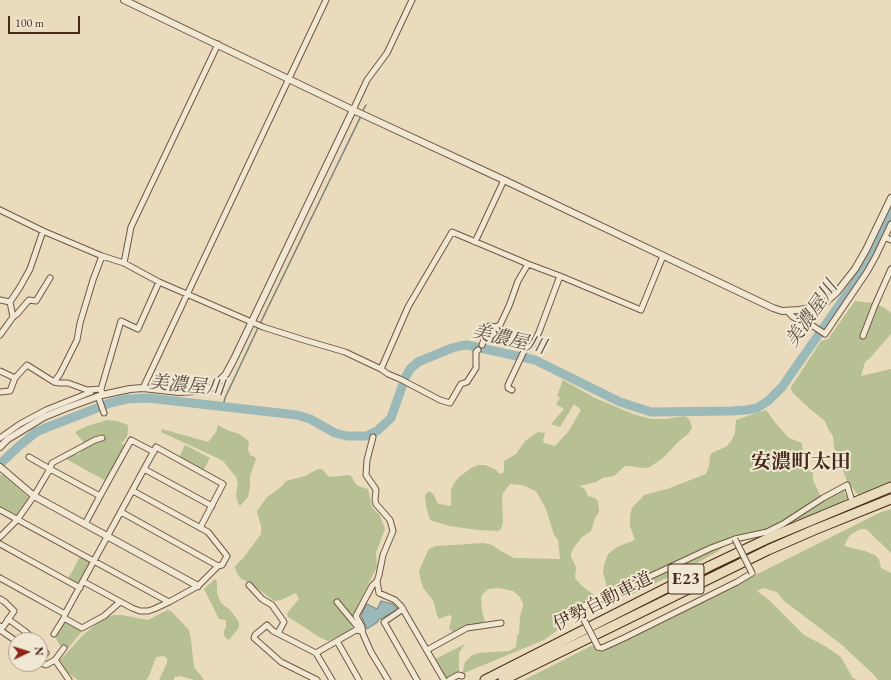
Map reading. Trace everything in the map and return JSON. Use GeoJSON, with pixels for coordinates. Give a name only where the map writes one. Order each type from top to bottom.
{"type":"FeatureCollection","features":[{"type":"Feature","properties":{"kind":"highway","name":"伊勢自動車道"},"geometry":{"type":"LineString","coordinates":[[485,680],[719,562],[770,538],[891,487]]}},
{"type":"Feature","properties":{"kind":"highway","name":"伊勢自動車道"},"geometry":{"type":"LineString","coordinates":[[502,680],[768,550],[891,499]]}},
{"type":"Feature","properties":{"kind":"street"},"geometry":{"type":"LineString","coordinates":[[124,0],[353,110],[782,311],[811,308],[827,301],[837,292],[855,269],[866,250],[891,198]]}},
{"type":"Feature","properties":{"kind":"street"},"geometry":{"type":"LineString","coordinates":[[143,388],[326,0]]}},
{"type":"Feature","properties":{"kind":"street"},"geometry":{"type":"LineString","coordinates":[[0,447],[8,439],[44,417],[100,395],[120,390],[143,388],[178,392],[203,390],[213,387],[226,374],[353,110],[368,80],[387,53],[412,0]]}},
{"type":"Feature","properties":{"kind":"street"},"geometry":{"type":"LineString","coordinates":[[124,263],[131,227],[218,44]]}},
{"type":"Feature","properties":{"kind":"street"},"geometry":{"type":"LineString","coordinates":[[475,242],[504,180]]}},
{"type":"Feature","properties":{"kind":"street"},"geometry":{"type":"LineString","coordinates":[[0,210],[43,232],[102,256],[124,263],[159,282],[263,327],[345,352],[450,404],[461,384],[466,382],[476,368],[476,352],[478,350]]}},
{"type":"Feature","properties":{"kind":"street"},"geometry":{"type":"LineString","coordinates":[[787,311],[793,317],[825,334],[867,272],[891,224]]}},
{"type":"Feature","properties":{"kind":"street"},"geometry":{"type":"LineString","coordinates":[[13,317],[10,302],[20,288],[30,268],[43,232]]}},
{"type":"Feature","properties":{"kind":"street"},"geometry":{"type":"LineString","coordinates":[[381,369],[408,307],[452,232],[641,310],[663,256]]}},
{"type":"Feature","properties":{"kind":"street"},"geometry":{"type":"LineString","coordinates":[[885,237],[891,240]]}},
{"type":"Feature","properties":{"kind":"street"},"geometry":{"type":"LineString","coordinates":[[54,382],[60,374],[76,340],[92,284],[102,256]]}},
{"type":"Feature","properties":{"kind":"street"},"geometry":{"type":"LineString","coordinates":[[482,345],[489,326],[496,327],[500,325],[518,281],[528,264]]}},
{"type":"Feature","properties":{"kind":"street"},"geometry":{"type":"LineString","coordinates":[[863,336],[891,269]]}},
{"type":"Feature","properties":{"kind":"street"},"geometry":{"type":"LineString","coordinates":[[512,390],[508,388],[508,385],[524,352],[533,344],[539,332],[560,276]]}},
{"type":"Feature","properties":{"kind":"street"},"geometry":{"type":"LineString","coordinates":[[0,335],[13,317],[29,300],[36,301],[50,278]]}},
{"type":"Feature","properties":{"kind":"street"},"geometry":{"type":"LineString","coordinates":[[104,413],[100,395],[120,321],[138,329],[159,282]]}},
{"type":"Feature","properties":{"kind":"street"},"geometry":{"type":"LineString","coordinates":[[0,300],[10,302]]}},
{"type":"Feature","properties":{"kind":"street"},"geometry":{"type":"LineString","coordinates":[[0,392],[10,391],[16,378],[27,365],[54,382],[68,383],[87,390],[90,389],[100,395]]}},
{"type":"Feature","properties":{"kind":"street"},"geometry":{"type":"LineString","coordinates":[[0,371],[16,378]]}},
{"type":"Feature","properties":{"kind":"street"},"geometry":{"type":"LineString","coordinates":[[0,438],[26,420],[46,410],[91,392],[90,389]]}},
{"type":"Feature","properties":{"kind":"street"},"geometry":{"type":"LineString","coordinates":[[362,632],[362,627],[356,616],[372,586],[377,581],[383,555],[393,531],[390,520],[376,504],[376,490],[366,475],[373,437]]}},
{"type":"Feature","properties":{"kind":"street"},"geometry":{"type":"LineString","coordinates":[[0,537],[17,520],[34,496],[52,463],[95,440],[102,438]]}},
{"type":"Feature","properties":{"kind":"street"},"geometry":{"type":"LineString","coordinates":[[85,524],[131,440],[154,452]]}},
{"type":"Feature","properties":{"kind":"street"},"geometry":{"type":"LineString","coordinates":[[54,634],[84,582],[156,447],[223,484],[200,528]]}},
{"type":"Feature","properties":{"kind":"street"},"geometry":{"type":"LineString","coordinates":[[29,457],[100,496]]}},
{"type":"Feature","properties":{"kind":"street"},"geometry":{"type":"LineString","coordinates":[[2,468],[34,496],[198,586]]}},
{"type":"Feature","properties":{"kind":"street"},"geometry":{"type":"LineString","coordinates":[[144,469],[212,506]]}},
{"type":"Feature","properties":{"kind":"street"},"geometry":{"type":"LineString","coordinates":[[579,608],[711,548],[735,539],[767,532],[783,524],[846,485],[851,498]]}},
{"type":"Feature","properties":{"kind":"street"},"geometry":{"type":"LineString","coordinates":[[84,582],[120,602],[144,612],[169,602],[198,586],[218,566],[222,565],[227,556],[208,532],[133,491]]}},
{"type":"Feature","properties":{"kind":"street"},"geometry":{"type":"LineString","coordinates":[[0,510],[169,602]]}},
{"type":"Feature","properties":{"kind":"street"},"geometry":{"type":"LineString","coordinates":[[121,512],[218,566]]}},
{"type":"Feature","properties":{"kind":"street"},"geometry":{"type":"LineString","coordinates":[[583,618],[598,647],[602,648],[737,582],[752,573],[735,539]]}},
{"type":"Feature","properties":{"kind":"street"},"geometry":{"type":"LineString","coordinates":[[0,544],[80,588]]}},
{"type":"Feature","properties":{"kind":"street"},"geometry":{"type":"LineString","coordinates":[[0,578],[65,616],[82,628],[104,616],[120,602]]}},
{"type":"Feature","properties":{"kind":"street"},"geometry":{"type":"LineString","coordinates":[[377,581],[379,593],[398,603],[403,609],[444,680]]}},
{"type":"Feature","properties":{"kind":"street"},"geometry":{"type":"LineString","coordinates":[[249,585],[262,599],[272,605],[284,622],[278,633]]}},
{"type":"Feature","properties":{"kind":"street"},"geometry":{"type":"LineString","coordinates":[[0,599],[14,611],[3,627],[0,626]]}},
{"type":"Feature","properties":{"kind":"street"},"geometry":{"type":"LineString","coordinates":[[337,602],[362,632],[371,652],[388,680]]}},
{"type":"Feature","properties":{"kind":"street"},"geometry":{"type":"LineString","coordinates":[[403,609],[384,622],[416,680]]}},
{"type":"Feature","properties":{"kind":"street"},"geometry":{"type":"LineString","coordinates":[[8,619],[26,632]]}},
{"type":"Feature","properties":{"kind":"street"},"geometry":{"type":"LineString","coordinates":[[427,650],[464,629],[501,623]]}},
{"type":"Feature","properties":{"kind":"street"},"geometry":{"type":"LineString","coordinates":[[317,680],[281,662],[254,638],[255,635],[267,625],[273,631],[316,653],[332,680]]}},
{"type":"Feature","properties":{"kind":"street"},"geometry":{"type":"LineString","coordinates":[[316,653],[356,630],[362,632]]}},
{"type":"Feature","properties":{"kind":"street"},"geometry":{"type":"LineString","coordinates":[[337,641],[359,680]]}},
{"type":"Feature","properties":{"kind":"street"},"geometry":{"type":"LineString","coordinates":[[48,664],[55,660],[64,648]]}},
{"type":"Feature","properties":{"kind":"street"},"geometry":{"type":"LineString","coordinates":[[55,660],[69,680]]}},
{"type":"Feature","properties":{"kind":"street"},"geometry":{"type":"LineString","coordinates":[[449,680],[462,676]]}},
{"type":"Feature","properties":{"kind":"green space"},"geometry":{"type":"Polygon","coordinates":[[[855,301],[873,303],[885,308],[891,313],[891,334],[865,362],[861,376],[891,369],[891,483],[858,495],[847,481],[834,448],[833,436],[825,421],[793,393],[791,389],[821,341],[828,339],[855,301]]]}},
{"type":"Feature","properties":{"kind":"green space"},"geometry":{"type":"Polygon","coordinates":[[[563,380],[595,398],[633,414],[651,419],[665,419],[685,416],[690,421],[692,428],[688,434],[664,457],[650,467],[643,468],[625,466],[614,476],[579,486],[585,489],[588,496],[595,498],[598,501],[599,512],[595,518],[591,531],[582,537],[574,547],[571,557],[576,567],[575,578],[582,586],[594,595],[602,596],[608,591],[603,572],[608,554],[617,547],[635,540],[630,526],[630,515],[632,508],[644,495],[667,489],[706,474],[712,453],[727,446],[732,440],[735,433],[736,420],[766,410],[789,438],[802,443],[803,455],[813,473],[813,480],[823,501],[843,489],[848,499],[787,527],[784,526],[737,536],[717,552],[690,567],[628,596],[579,612],[544,640],[462,674],[465,662],[471,656],[478,653],[509,651],[516,647],[523,603],[519,596],[513,591],[499,588],[488,589],[481,597],[482,611],[485,622],[464,627],[454,632],[451,631],[449,628],[452,617],[449,615],[439,619],[433,600],[424,589],[421,582],[419,571],[429,549],[436,546],[484,543],[492,545],[514,558],[560,559],[558,540],[554,535],[546,509],[536,491],[522,485],[510,484],[503,493],[503,522],[501,529],[498,531],[449,526],[430,520],[425,495],[428,492],[431,492],[439,504],[451,506],[451,490],[454,483],[471,468],[478,465],[485,465],[495,469],[500,474],[504,472],[504,461],[516,454],[525,441],[538,432],[545,433],[543,440],[544,443],[555,446],[568,432],[581,410],[574,404],[560,427],[551,424],[564,409],[556,404],[560,398],[557,396],[563,380]]]}},
{"type":"Feature","properties":{"kind":"green space"},"geometry":{"type":"Polygon","coordinates":[[[107,420],[117,421],[128,425],[128,431],[127,436],[121,443],[109,438],[125,445],[106,481],[66,459],[73,455],[79,454],[95,441],[103,440],[105,437],[95,439],[85,444],[75,432],[87,426],[107,420]]]}},
{"type":"Feature","properties":{"kind":"green space"},"geometry":{"type":"Polygon","coordinates":[[[218,425],[245,438],[249,442],[248,449],[250,455],[256,459],[250,476],[248,497],[240,506],[236,495],[238,484],[236,477],[223,461],[161,432],[162,429],[208,442],[216,432],[218,425]]]}},
{"type":"Feature","properties":{"kind":"green space"},"geometry":{"type":"Polygon","coordinates":[[[185,445],[210,458],[203,471],[179,458],[185,445]]]}},
{"type":"Feature","properties":{"kind":"green space"},"geometry":{"type":"Polygon","coordinates":[[[318,469],[322,469],[329,477],[349,475],[358,486],[368,489],[372,507],[380,516],[385,529],[376,553],[377,567],[351,618],[352,630],[328,641],[317,636],[288,617],[287,613],[299,599],[296,593],[281,600],[274,601],[250,583],[240,578],[235,567],[261,534],[261,526],[257,511],[267,497],[281,487],[286,481],[305,476],[318,469]]]}},
{"type":"Feature","properties":{"kind":"green space"},"geometry":{"type":"Polygon","coordinates":[[[0,475],[3,475],[28,497],[27,502],[15,516],[0,508],[0,475]]]}},
{"type":"Feature","properties":{"kind":"green space"},"geometry":{"type":"Polygon","coordinates":[[[891,509],[891,553],[866,529],[861,529],[850,535],[844,545],[875,555],[879,559],[881,568],[891,573],[891,680],[878,680],[842,645],[783,600],[777,592],[763,588],[757,591],[769,600],[804,635],[825,646],[841,657],[852,677],[857,680],[524,680],[593,645],[604,651],[879,513],[891,509]]]}},
{"type":"Feature","properties":{"kind":"green space"},"geometry":{"type":"Polygon","coordinates":[[[80,557],[91,564],[80,584],[77,584],[68,579],[80,557]]]}},
{"type":"Feature","properties":{"kind":"green space"},"geometry":{"type":"Polygon","coordinates":[[[215,579],[217,582],[217,593],[221,603],[230,610],[239,622],[238,629],[229,640],[224,635],[226,620],[219,619],[204,589],[215,579]]]}},
{"type":"Feature","properties":{"kind":"green space"},"geometry":{"type":"Polygon","coordinates":[[[167,610],[171,611],[189,630],[194,667],[204,680],[194,680],[180,676],[174,677],[174,680],[159,680],[167,663],[167,659],[164,656],[156,657],[146,680],[78,680],[68,673],[59,660],[83,635],[104,618],[114,615],[122,615],[148,620],[167,610]]]}},
{"type":"Feature","properties":{"kind":"green space"},"geometry":{"type":"Polygon","coordinates":[[[64,622],[82,631],[66,651],[55,637],[64,622]]]}},
{"type":"Feature","properties":{"kind":"green space"},"geometry":{"type":"Polygon","coordinates":[[[465,644],[459,653],[459,673],[448,678],[445,677],[435,659],[465,644]]]}},
{"type":"Feature","properties":{"kind":"water"},"geometry":{"type":"Polygon","coordinates":[[[381,601],[393,604],[397,610],[378,620],[378,622],[367,629],[361,615],[367,604],[377,609],[381,601]]]}},
{"type":"Feature","properties":{"kind":"waterway"},"geometry":{"type":"LineString","coordinates":[[362,112],[366,105]]}},
{"type":"Feature","properties":{"kind":"waterway"},"geometry":{"type":"LineString","coordinates":[[223,406],[225,398],[257,330],[361,116]]}},
{"type":"Feature","properties":{"kind":"waterway","name":"美濃屋川"},"geometry":{"type":"LineString","coordinates":[[0,464],[36,432],[110,403],[127,399],[148,398],[297,415],[310,419],[335,433],[347,436],[366,436],[377,431],[391,418],[405,378],[410,369],[418,362],[452,348],[467,345],[535,360],[620,402],[651,412],[732,411],[757,408],[768,401],[782,387],[863,271],[891,211]]}},
{"type":"Feature","properties":{"kind":"district","name":"安濃町太田"},"geometry":{"type":"Point","coordinates":[801,463]}}]}
